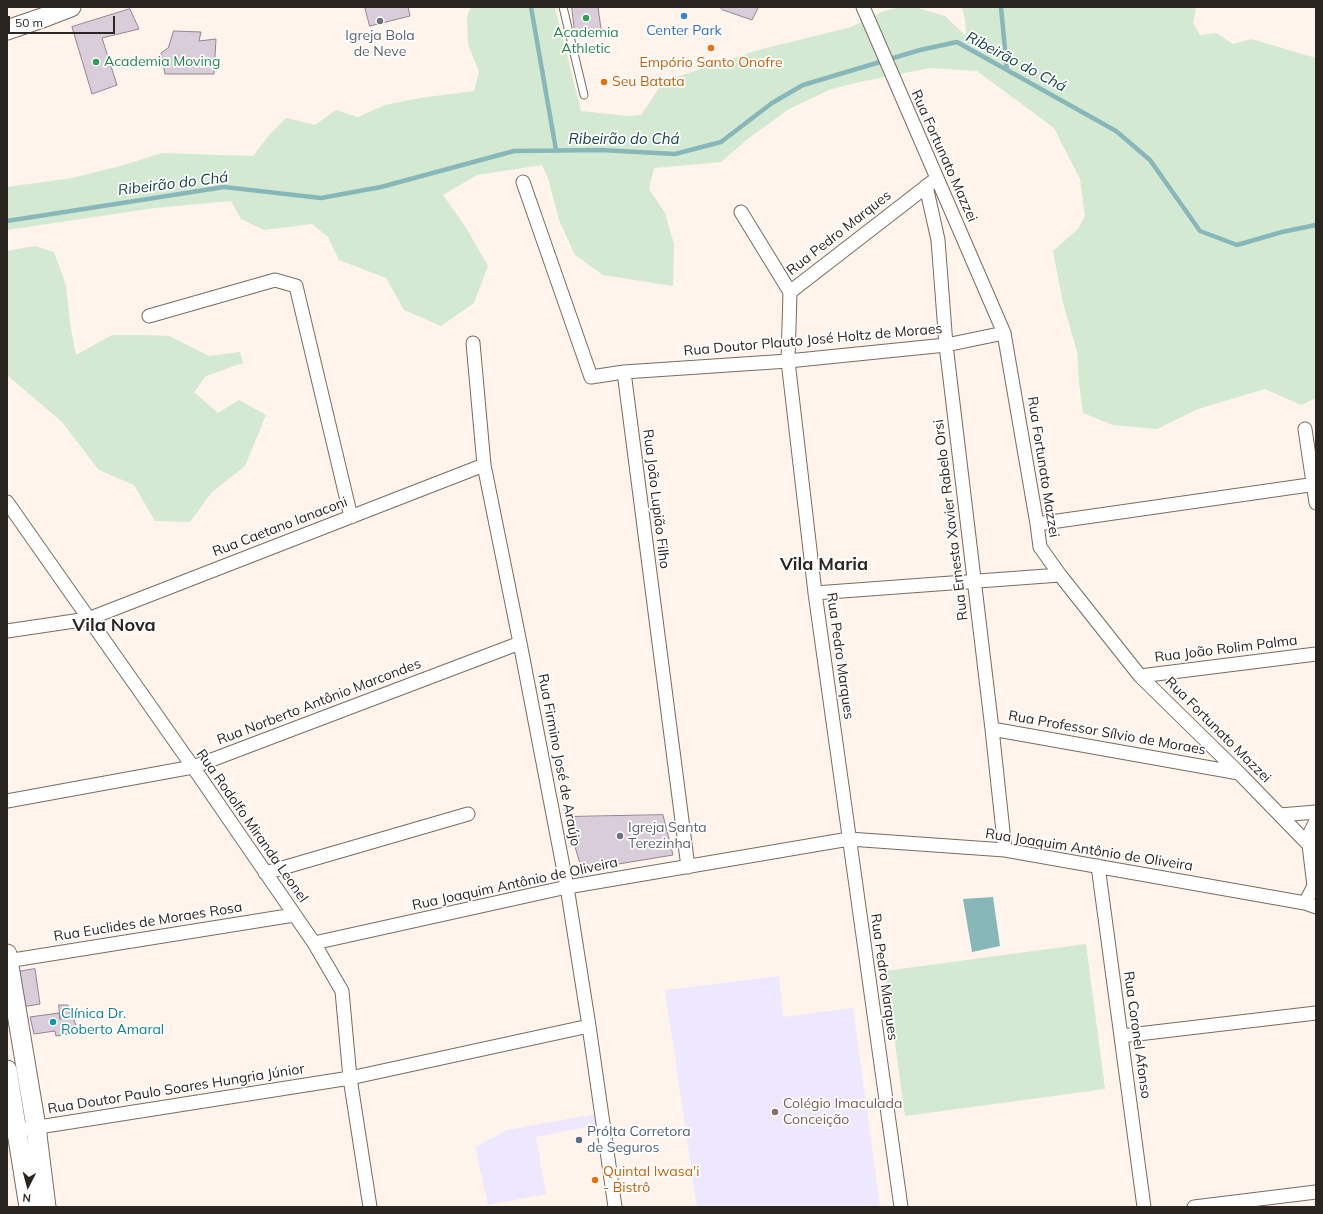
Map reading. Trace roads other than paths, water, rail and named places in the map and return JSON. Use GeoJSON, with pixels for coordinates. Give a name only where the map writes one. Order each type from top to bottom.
{"type":"FeatureCollection","features":[{"type":"Feature","properties":{"kind":"main road"},"geometry":{"type":"LineString","coordinates":[[7,30],[71,7]]}},
{"type":"Feature","properties":{"kind":"main road"},"geometry":{"type":"LineString","coordinates":[[7,958],[36,1127],[46,1207]]}},
{"type":"Feature","properties":{"kind":"main road"},"geometry":{"type":"LineString","coordinates":[[7,1070],[12,1131],[29,1207]]}},
{"type":"Feature","properties":{"kind":"street","name":"Rua Fortunato Mazzei"},"geometry":{"type":"LineString","coordinates":[[863,7],[894,80],[931,182],[943,193],[1004,333],[1040,547],[1060,575],[1140,676],[1239,773],[1309,845]]}},
{"type":"Feature","properties":{"kind":"street"},"geometry":{"type":"LineString","coordinates":[[523,182],[591,377],[624,372]]}},
{"type":"Feature","properties":{"kind":"street","name":"Rua Pedro Marques"},"geometry":{"type":"LineString","coordinates":[[900,1207],[815,593],[788,361],[790,292],[931,182]]}},
{"type":"Feature","properties":{"kind":"street","name":"Rua Ernesta Xavier Rabelo Orsi"},"geometry":{"type":"LineString","coordinates":[[931,182],[938,240],[946,345],[1005,850]]}},
{"type":"Feature","properties":{"kind":"street"},"geometry":{"type":"LineString","coordinates":[[741,212],[790,292]]}},
{"type":"Feature","properties":{"kind":"street"},"geometry":{"type":"LineString","coordinates":[[149,316],[275,280],[296,286],[351,517]]}},
{"type":"Feature","properties":{"kind":"street","name":"Rua Doutor Plauto José Holtz de Moraes"},"geometry":{"type":"LineString","coordinates":[[624,372],[788,361],[946,345],[1004,333]]}},
{"type":"Feature","properties":{"kind":"street","name":"Rua Firmino José de Araújo"},"geometry":{"type":"LineString","coordinates":[[473,343],[484,465],[567,887],[615,1207]]}},
{"type":"Feature","properties":{"kind":"street","name":"Rua João Lupião Filho"},"geometry":{"type":"LineString","coordinates":[[624,372],[688,867]]}},
{"type":"Feature","properties":{"kind":"street"},"geometry":{"type":"LineString","coordinates":[[1305,429],[1316,503]]}},
{"type":"Feature","properties":{"kind":"street","name":"Rua Caetano Ianaconi"},"geometry":{"type":"LineString","coordinates":[[7,630],[88,618],[484,465]]}},
{"type":"Feature","properties":{"kind":"street"},"geometry":{"type":"LineString","coordinates":[[1037,524],[1314,484]]}},
{"type":"Feature","properties":{"kind":"street","name":"Rua Rodolfo Miranda Leonel"},"geometry":{"type":"LineString","coordinates":[[7,502],[193,767],[265,874],[314,943],[342,991],[350,1078],[370,1207]]}},
{"type":"Feature","properties":{"kind":"street"},"geometry":{"type":"LineString","coordinates":[[815,593],[974,580],[1060,575]]}},
{"type":"Feature","properties":{"kind":"street","name":"Rua Norberto Antônio Marcondes"},"geometry":{"type":"LineString","coordinates":[[7,801],[193,767],[520,643]]}},
{"type":"Feature","properties":{"kind":"street","name":"Rua João Rolim Palma"},"geometry":{"type":"LineString","coordinates":[[1140,676],[1316,654]]}},
{"type":"Feature","properties":{"kind":"street","name":"Rua Professor Sílvio de Moraes"},"geometry":{"type":"LineString","coordinates":[[992,729],[1239,773]]}},
{"type":"Feature","properties":{"kind":"street"},"geometry":{"type":"LineString","coordinates":[[1280,815],[1316,812]]}},
{"type":"Feature","properties":{"kind":"street"},"geometry":{"type":"LineString","coordinates":[[265,874],[468,814]]}},
{"type":"Feature","properties":{"kind":"street"},"geometry":{"type":"LineString","coordinates":[[1310,905],[1314,886],[1309,845],[1310,833],[1316,821]]}},
{"type":"Feature","properties":{"kind":"street","name":"Rua Joaquim Antônio de Oliveira"},"geometry":{"type":"LineString","coordinates":[[314,943],[567,887],[849,839],[1005,850],[1310,905]]}},
{"type":"Feature","properties":{"kind":"street","name":"Rua Coronel Afonso"},"geometry":{"type":"LineString","coordinates":[[1098,866],[1144,1207]]}},
{"type":"Feature","properties":{"kind":"street","name":"Rua Euclides de Moraes Rosa"},"geometry":{"type":"LineString","coordinates":[[7,958],[294,915]]}},
{"type":"Feature","properties":{"kind":"street"},"geometry":{"type":"LineString","coordinates":[[1121,1036],[1316,1013]]}},
{"type":"Feature","properties":{"kind":"street","name":"Rua Doutor Paulo Soares Hungria Júnior"},"geometry":{"type":"LineString","coordinates":[[12,1131],[350,1078],[589,1026]]}},
{"type":"Feature","properties":{"kind":"street"},"geometry":{"type":"LineString","coordinates":[[1194,1207],[1316,1192]]}},
{"type":"Feature","properties":{"kind":"lane"},"geometry":{"type":"LineString","coordinates":[[563,7],[584,95]]}},
{"type":"Feature","properties":{"kind":"water"},"geometry":{"type":"Polygon","coordinates":[[[993,897],[1000,946],[972,952],[963,899],[993,897]]]}},
{"type":"Feature","properties":{"kind":"waterway"},"geometry":{"type":"LineString","coordinates":[[531,7],[556,150]]}},
{"type":"Feature","properties":{"kind":"waterway"},"geometry":{"type":"LineString","coordinates":[[1001,7],[1007,70]]}},
{"type":"Feature","properties":{"kind":"waterway","name":"Ribeirão do Chá"},"geometry":{"type":"LineString","coordinates":[[7,221],[224,187],[321,198],[381,187],[514,151],[601,150],[675,154],[721,142],[772,103],[803,85],[920,50],[957,42],[1116,131],[1150,160],[1200,231],[1237,245],[1282,232],[1316,225]]}},
{"type":"Feature","properties":{"kind":"place","name":"Center Park"},"geometry":{"type":"Point","coordinates":[684,16]}},
{"type":"Feature","properties":{"kind":"place","name":"Academia Athletic"},"geometry":{"type":"Point","coordinates":[586,18]}},
{"type":"Feature","properties":{"kind":"place","name":"Igreja Bola de Neve"},"geometry":{"type":"Point","coordinates":[380,21]}},
{"type":"Feature","properties":{"kind":"place","name":"Empório Santo Onofre"},"geometry":{"type":"Point","coordinates":[711,48]}},
{"type":"Feature","properties":{"kind":"place","name":"Academia Moving"},"geometry":{"type":"Point","coordinates":[96,62]}},
{"type":"Feature","properties":{"kind":"place","name":"Seu Batata"},"geometry":{"type":"Point","coordinates":[604,82]}},
{"type":"Feature","properties":{"kind":"place","name":"Igreja Santa Terezinha"},"geometry":{"type":"Point","coordinates":[620,836]}},
{"type":"Feature","properties":{"kind":"place","name":"Clínica Dr. Roberto Amaral"},"geometry":{"type":"Point","coordinates":[53,1022]}},
{"type":"Feature","properties":{"kind":"place","name":"Colégio Imaculada Conceição"},"geometry":{"type":"Point","coordinates":[775,1112]}},
{"type":"Feature","properties":{"kind":"place","name":"PróIta Corretora de Seguros"},"geometry":{"type":"Point","coordinates":[579,1140]}},
{"type":"Feature","properties":{"kind":"place","name":"Quintal Iwasa'i - Bistrô"},"geometry":{"type":"Point","coordinates":[595,1180]}},
{"type":"Feature","properties":{"kind":"district","name":"Vila Maria"},"geometry":{"type":"Point","coordinates":[824,565]}},
{"type":"Feature","properties":{"kind":"district","name":"Vila Nova"},"geometry":{"type":"Point","coordinates":[114,626]}}]}
